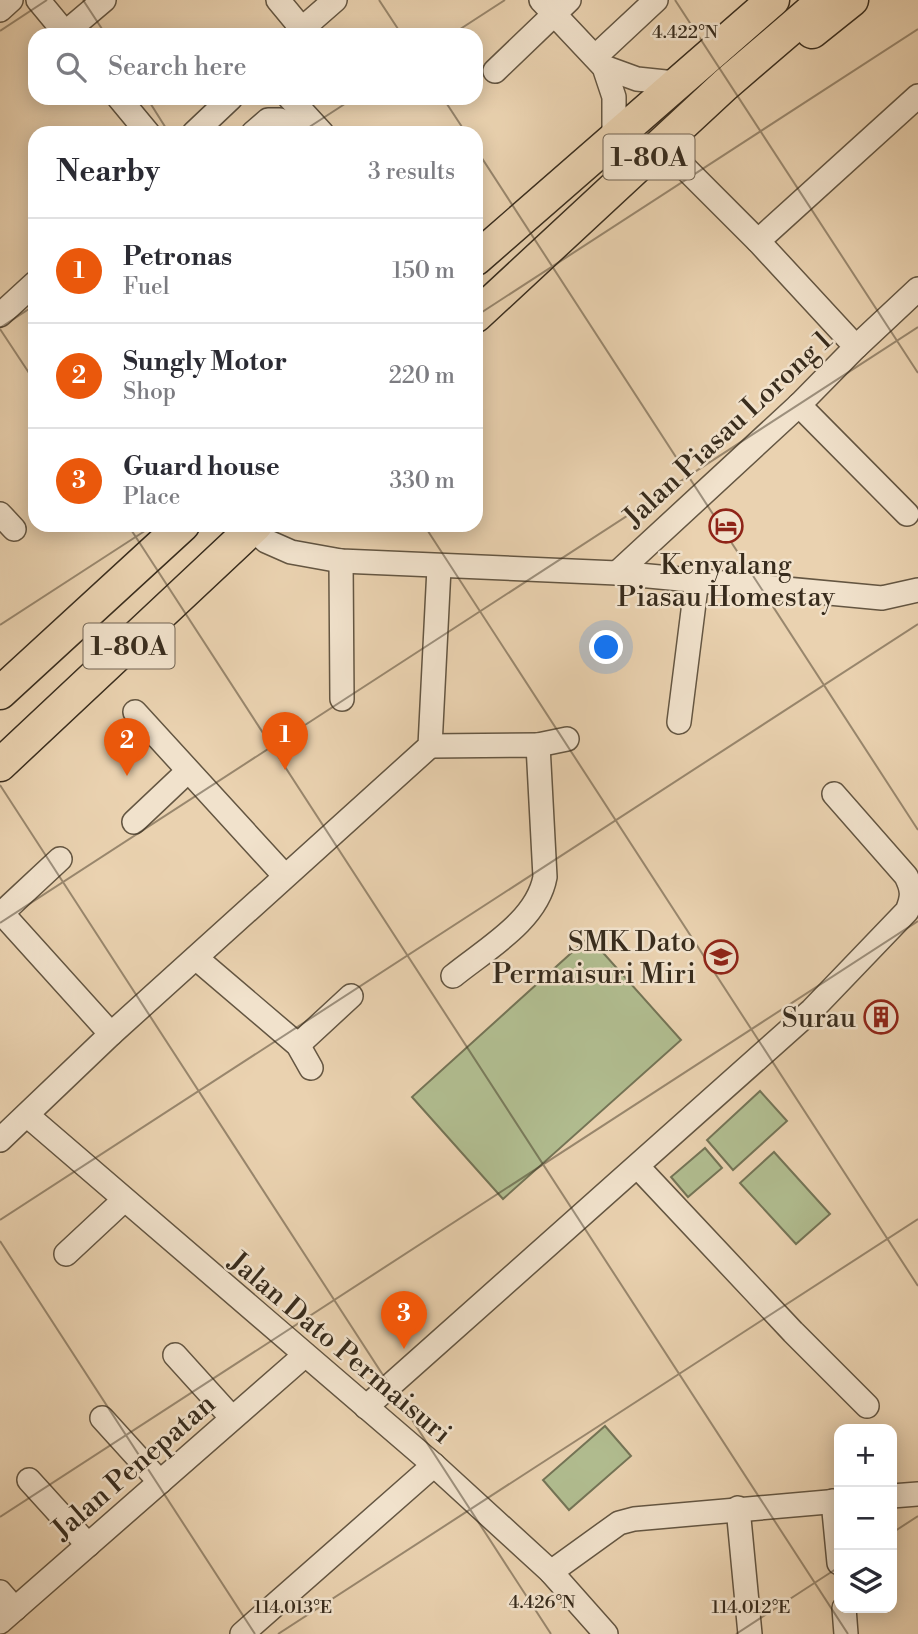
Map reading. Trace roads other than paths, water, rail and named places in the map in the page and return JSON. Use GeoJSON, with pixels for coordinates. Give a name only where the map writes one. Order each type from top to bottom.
{"type":"FeatureCollection","features":[{"type":"Feature","properties":{"kind":"highway","name":"1-80A"},"geometry":{"type":"LineString","coordinates":[[483,310],[705,104],[824,0]]}},
{"type":"Feature","properties":{"kind":"highway"},"geometry":{"type":"LineString","coordinates":[[705,104],[807,37],[852,0]]}},
{"type":"Feature","properties":{"kind":"highway"},"geometry":{"type":"LineString","coordinates":[[483,253],[765,5]]}},
{"type":"Feature","properties":{"kind":"highway"},"geometry":{"type":"LineString","coordinates":[[0,693],[175,532]]}},
{"type":"Feature","properties":{"kind":"highway","name":"1-80A"},"geometry":{"type":"LineString","coordinates":[[0,765],[249,532]]}},
{"type":"Feature","properties":{"kind":"street"},"geometry":{"type":"LineString","coordinates":[[0,10],[11,0]]}},
{"type":"Feature","properties":{"kind":"street"},"geometry":{"type":"LineString","coordinates":[[38,0],[61,28]]}},
{"type":"Feature","properties":{"kind":"street"},"geometry":{"type":"LineString","coordinates":[[73,28],[104,0]]}},
{"type":"Feature","properties":{"kind":"street"},"geometry":{"type":"LineString","coordinates":[[278,0],[296,28]]}},
{"type":"Feature","properties":{"kind":"street"},"geometry":{"type":"LineString","coordinates":[[303,28],[335,0]]}},
{"type":"Feature","properties":{"kind":"street"},"geometry":{"type":"LineString","coordinates":[[600,62],[656,0]]}},
{"type":"Feature","properties":{"kind":"street"},"geometry":{"type":"LineString","coordinates":[[495,71],[555,5],[600,62],[614,97],[614,136]]}},
{"type":"Feature","properties":{"kind":"street"},"geometry":{"type":"LineString","coordinates":[[600,62],[636,79],[676,83]]}},
{"type":"Feature","properties":{"kind":"street"},"geometry":{"type":"LineString","coordinates":[[758,241],[918,96]]}},
{"type":"Feature","properties":{"kind":"street"},"geometry":{"type":"LineString","coordinates":[[125,105],[142,126]]}},
{"type":"Feature","properties":{"kind":"street"},"geometry":{"type":"LineString","coordinates":[[201,126],[224,105]]}},
{"type":"Feature","properties":{"kind":"street"},"geometry":{"type":"LineString","coordinates":[[296,105],[316,126]]}},
{"type":"Feature","properties":{"kind":"street"},"geometry":{"type":"LineString","coordinates":[[261,126],[268,120],[280,120],[286,126]]}},
{"type":"Feature","properties":{"kind":"street","name":"Jalan Piasau Lorong 1"},"geometry":{"type":"LineString","coordinates":[[617,573],[799,405],[856,347],[758,241],[662,145]]}},
{"type":"Feature","properties":{"kind":"street"},"geometry":{"type":"LineString","coordinates":[[0,315],[28,289]]}},
{"type":"Feature","properties":{"kind":"street"},"geometry":{"type":"LineString","coordinates":[[856,347],[918,289]]}},
{"type":"Feature","properties":{"kind":"street"},"geometry":{"type":"LineString","coordinates":[[799,405],[907,514]]}},
{"type":"Feature","properties":{"kind":"street"},"geometry":{"type":"LineString","coordinates":[[258,532],[266,541],[290,552],[341,561],[439,568],[617,573],[882,598],[918,590]]}},
{"type":"Feature","properties":{"kind":"street"},"geometry":{"type":"LineString","coordinates":[[341,561],[342,699]]}},
{"type":"Feature","properties":{"kind":"street"},"geometry":{"type":"LineString","coordinates":[[430,746],[439,568]]}},
{"type":"Feature","properties":{"kind":"street"},"geometry":{"type":"LineString","coordinates":[[679,722],[697,579]]}},
{"type":"Feature","properties":{"kind":"street"},"geometry":{"type":"LineString","coordinates":[[135,712],[284,875]]}},
{"type":"Feature","properties":{"kind":"street"},"geometry":{"type":"LineString","coordinates":[[0,1140],[284,875],[430,746],[538,745],[567,740]]}},
{"type":"Feature","properties":{"kind":"street"},"geometry":{"type":"LineString","coordinates":[[453,976],[533,908],[542,893],[545,877],[538,745]]}},
{"type":"Feature","properties":{"kind":"street"},"geometry":{"type":"LineString","coordinates":[[134,822],[188,771]]}},
{"type":"Feature","properties":{"kind":"street"},"geometry":{"type":"LineString","coordinates":[[366,1407],[424,1352],[638,1167],[812,1010],[906,911],[912,898],[912,887],[906,876],[834,794]]}},
{"type":"Feature","properties":{"kind":"street"},"geometry":{"type":"LineString","coordinates":[[60,859],[3,919],[111,1034]]}},
{"type":"Feature","properties":{"kind":"street"},"geometry":{"type":"LineString","coordinates":[[196,958],[298,1045],[311,1068]]}},
{"type":"Feature","properties":{"kind":"street"},"geometry":{"type":"LineString","coordinates":[[298,1045],[351,996]]}},
{"type":"Feature","properties":{"kind":"street","name":"Jalan Dato Permaisuri"},"geometry":{"type":"LineString","coordinates":[[28,1116],[434,1465],[551,1572],[606,1634]]}},
{"type":"Feature","properties":{"kind":"street"},"geometry":{"type":"LineString","coordinates":[[638,1167],[793,1332],[867,1406]]}},
{"type":"Feature","properties":{"kind":"street"},"geometry":{"type":"LineString","coordinates":[[66,1254],[124,1200]]}},
{"type":"Feature","properties":{"kind":"street"},"geometry":{"type":"LineString","coordinates":[[175,1355],[232,1418]]}},
{"type":"Feature","properties":{"kind":"street","name":"Jalan Penepatan"},"geometry":{"type":"LineString","coordinates":[[5,1607],[88,1545],[305,1355]]}},
{"type":"Feature","properties":{"kind":"street"},"geometry":{"type":"LineString","coordinates":[[102,1418],[160,1482]]}},
{"type":"Feature","properties":{"kind":"street"},"geometry":{"type":"LineString","coordinates":[[242,1634],[434,1465]]}},
{"type":"Feature","properties":{"kind":"street"},"geometry":{"type":"LineString","coordinates":[[30,1480],[88,1545]]}},
{"type":"Feature","properties":{"kind":"street"},"geometry":{"type":"LineString","coordinates":[[897,1496],[918,1494]]}},
{"type":"Feature","properties":{"kind":"street"},"geometry":{"type":"LineString","coordinates":[[551,1572],[619,1523],[738,1508],[834,1501]]}},
{"type":"Feature","properties":{"kind":"street"},"geometry":{"type":"LineString","coordinates":[[738,1508],[750,1634]]}},
{"type":"Feature","properties":{"kind":"street"},"geometry":{"type":"LineString","coordinates":[[844,1613],[846,1634]]}},
{"type":"Feature","properties":{"kind":"place","name":"Kenyalang Piasau Homestay"},"geometry":{"type":"Point","coordinates":[726,526]}},
{"type":"Feature","properties":{"kind":"place","name":"Petronas"},"geometry":{"type":"Point","coordinates":[285,770]}},
{"type":"Feature","properties":{"kind":"place","name":"Sungly Motor"},"geometry":{"type":"Point","coordinates":[127,776]}},
{"type":"Feature","properties":{"kind":"place","name":"SMK Dato Permaisuri Miri"},"geometry":{"type":"Point","coordinates":[721,957]}},
{"type":"Feature","properties":{"kind":"place","name":"Surau"},"geometry":{"type":"Point","coordinates":[881,1017]}},
{"type":"Feature","properties":{"kind":"place","name":"Guard house"},"geometry":{"type":"Point","coordinates":[404,1349]}}]}
